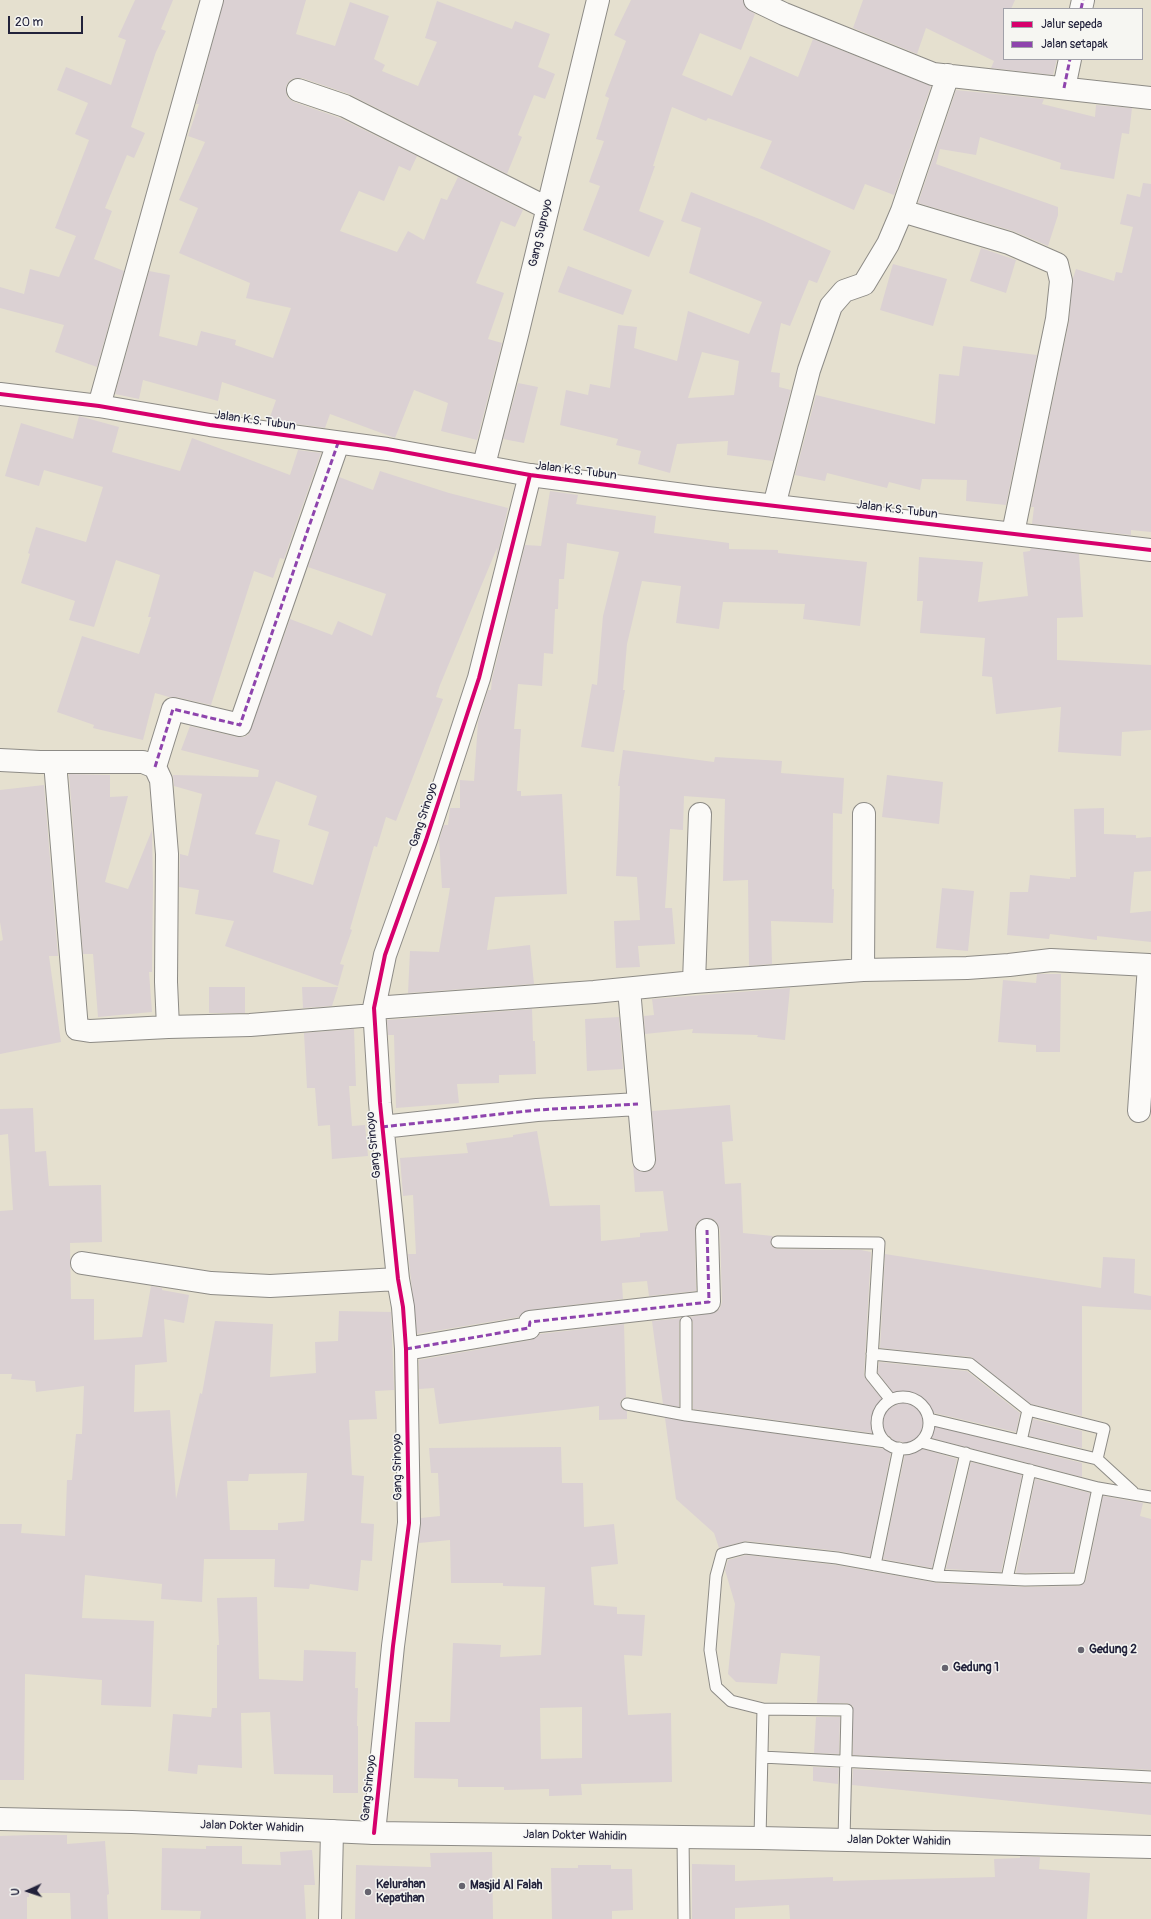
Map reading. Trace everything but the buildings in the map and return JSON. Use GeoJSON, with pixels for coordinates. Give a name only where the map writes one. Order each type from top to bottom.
{"type":"FeatureCollection","features":[{"type":"Feature","properties":{"kind":"street"},"geometry":{"type":"LineString","coordinates":[[99,406],[212,0]]}},
{"type":"Feature","properties":{"kind":"street","name":"Gang Suproyo"},"geometry":{"type":"LineString","coordinates":[[484,465],[598,0]]}},
{"type":"Feature","properties":{"kind":"street"},"geometry":{"type":"LineString","coordinates":[[755,0],[784,14],[933,74],[1151,98]]}},
{"type":"Feature","properties":{"kind":"street"},"geometry":{"type":"LineString","coordinates":[[1064,88],[1070,60]]}},
{"type":"Feature","properties":{"kind":"street"},"geometry":{"type":"LineString","coordinates":[[774,506],[809,370],[831,306],[844,291],[864,284],[888,244],[902,211],[948,75]]}},
{"type":"Feature","properties":{"kind":"street"},"geometry":{"type":"LineString","coordinates":[[298,90],[345,106],[547,208]]}},
{"type":"Feature","properties":{"kind":"street"},"geometry":{"type":"LineString","coordinates":[[902,211],[1009,243],[1057,264],[1061,281],[1057,319],[1013,533]]}},
{"type":"Feature","properties":{"kind":"street","name":"Jalan K.S. Tubun"},"geometry":{"type":"LineString","coordinates":[[0,394],[99,406],[210,425],[484,465],[530,475],[774,506],[1151,550]]}},
{"type":"Feature","properties":{"kind":"street"},"geometry":{"type":"LineString","coordinates":[[168,1027],[166,982],[167,854],[161,780],[155,767],[173,709],[240,725],[338,443]]}},
{"type":"Feature","properties":{"kind":"street","name":"Gang Srinoyo"},"geometry":{"type":"LineString","coordinates":[[374,1833],[393,1646],[409,1522],[406,1349],[403,1307],[398,1279],[382,1127],[374,1011],[385,955],[426,840],[479,678],[530,475]]}},
{"type":"Feature","properties":{"kind":"street"},"geometry":{"type":"LineString","coordinates":[[0,760],[55,762],[143,762],[155,767]]}},
{"type":"Feature","properties":{"kind":"street"},"geometry":{"type":"LineString","coordinates":[[55,762],[77,1029],[90,1031],[250,1025],[374,1011],[694,982],[863,970],[967,968],[1051,960],[1149,966],[1139,1111]]}},
{"type":"Feature","properties":{"kind":"street"},"geometry":{"type":"LineString","coordinates":[[694,982],[700,814]]}},
{"type":"Feature","properties":{"kind":"street"},"geometry":{"type":"LineString","coordinates":[[863,970],[864,814]]}},
{"type":"Feature","properties":{"kind":"street"},"geometry":{"type":"LineString","coordinates":[[629,989],[644,1160]]}},
{"type":"Feature","properties":{"kind":"street"},"geometry":{"type":"LineString","coordinates":[[382,1127],[537,1110],[638,1104]]}},
{"type":"Feature","properties":{"kind":"street"},"geometry":{"type":"LineString","coordinates":[[406,1349],[529,1328],[530,1322],[709,1302],[706,1230]]}},
{"type":"Feature","properties":{"kind":"street"},"geometry":{"type":"LineString","coordinates":[[82,1263],[189,1280],[270,1286],[398,1279]]}},
{"type":"Feature","properties":{"kind":"street","name":"Jalan Dokter Wahidin"},"geometry":{"type":"LineString","coordinates":[[0,1819],[374,1833],[760,1838],[1151,1848]]}},
{"type":"Feature","properties":{"kind":"street"},"geometry":{"type":"LineString","coordinates":[[330,1919],[332,1831]]}},
{"type":"Feature","properties":{"kind":"lane"},"geometry":{"type":"LineString","coordinates":[[777,1242],[879,1242],[870,1375],[891,1400]]}},
{"type":"Feature","properties":{"kind":"lane"},"geometry":{"type":"LineString","coordinates":[[686,1322],[686,1415]]}},
{"type":"Feature","properties":{"kind":"lane"},"geometry":{"type":"LineString","coordinates":[[872,1354],[970,1364],[1028,1410],[1104,1429],[1097,1459]]}},
{"type":"Feature","properties":{"kind":"lane"},"geometry":{"type":"LineString","coordinates":[[886,1442],[880,1434],[878,1424],[879,1415],[883,1406],[891,1400],[900,1397],[910,1398],[919,1402],[926,1410],[929,1419],[929,1427],[921,1442]]}},
{"type":"Feature","properties":{"kind":"lane"},"geometry":{"type":"LineString","coordinates":[[627,1404],[686,1415],[886,1442],[899,1448],[907,1448],[921,1442],[966,1452],[1098,1488],[1133,1492],[1151,1497]]}},
{"type":"Feature","properties":{"kind":"lane"},"geometry":{"type":"LineString","coordinates":[[1021,1441],[1028,1410]]}},
{"type":"Feature","properties":{"kind":"lane"},"geometry":{"type":"LineString","coordinates":[[929,1419],[1097,1459],[1133,1492]]}},
{"type":"Feature","properties":{"kind":"lane"},"geometry":{"type":"LineString","coordinates":[[876,1565],[899,1448]]}},
{"type":"Feature","properties":{"kind":"lane"},"geometry":{"type":"LineString","coordinates":[[937,1576],[966,1452]]}},
{"type":"Feature","properties":{"kind":"lane"},"geometry":{"type":"LineString","coordinates":[[1007,1579],[1030,1470]]}},
{"type":"Feature","properties":{"kind":"lane"},"geometry":{"type":"LineString","coordinates":[[844,1840],[847,1710],[763,1708],[731,1701],[716,1687],[710,1650],[716,1576],[722,1554],[745,1548],[837,1558],[937,1576],[1079,1580],[1098,1488]]}},
{"type":"Feature","properties":{"kind":"lane"},"geometry":{"type":"LineString","coordinates":[[760,1838],[763,1708]]}},
{"type":"Feature","properties":{"kind":"lane"},"geometry":{"type":"LineString","coordinates":[[762,1757],[846,1760],[1151,1777]]}},
{"type":"Feature","properties":{"kind":"lane"},"geometry":{"type":"LineString","coordinates":[[683,1837],[684,1919]]}},
{"type":"Feature","properties":{"kind":"marked path"},"geometry":{"type":"LineString","coordinates":[[1081,8],[1083,0]]}},
{"type":"Feature","properties":{"kind":"marked path"},"geometry":{"type":"LineString","coordinates":[[1064,88],[1070,60]]}},
{"type":"Feature","properties":{"kind":"marked path"},"geometry":{"type":"LineString","coordinates":[[155,767],[173,709],[240,725],[338,443]]}},
{"type":"Feature","properties":{"kind":"marked path"},"geometry":{"type":"LineString","coordinates":[[382,1127],[537,1110],[638,1104]]}},
{"type":"Feature","properties":{"kind":"marked path"},"geometry":{"type":"LineString","coordinates":[[406,1349],[529,1328],[530,1322],[709,1302],[707,1230]]}},
{"type":"Feature","properties":{"kind":"cycle path"},"geometry":{"type":"LineString","coordinates":[[0,394],[99,406],[210,425],[387,449],[530,475],[707,498],[1151,550]]}},
{"type":"Feature","properties":{"kind":"cycle path"},"geometry":{"type":"LineString","coordinates":[[374,1833],[393,1646],[409,1523],[406,1349],[403,1307],[398,1279],[380,1103],[374,1008],[385,955],[426,840],[479,678],[530,475]]}},
{"type":"Feature","properties":{"kind":"place","name":"Gedung 2"},"geometry":{"type":"Point","coordinates":[1081,1650]}},
{"type":"Feature","properties":{"kind":"place","name":"Gedung 1"},"geometry":{"type":"Point","coordinates":[945,1668]}},
{"type":"Feature","properties":{"kind":"place","name":"Masjid Al Falah"},"geometry":{"type":"Point","coordinates":[462,1886]}},
{"type":"Feature","properties":{"kind":"place","name":"Kelurahan Kepatihan"},"geometry":{"type":"Point","coordinates":[368,1892]}}]}
